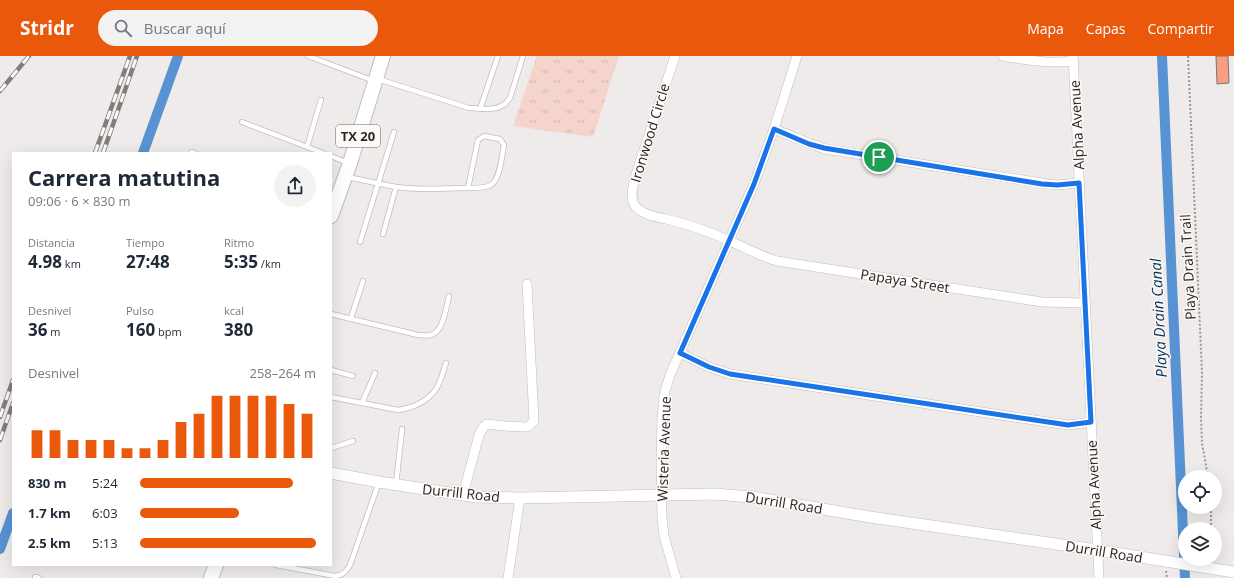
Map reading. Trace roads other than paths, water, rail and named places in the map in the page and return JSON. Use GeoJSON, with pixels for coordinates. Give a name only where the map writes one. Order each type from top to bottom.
{"type":"FeatureCollection","features":[{"type":"Feature","properties":{"kind":"main road","name":"TX 20"},"geometry":{"type":"LineString","coordinates":[[333,201],[347,170],[383,56]]}},
{"type":"Feature","properties":{"kind":"main road"},"geometry":{"type":"LineString","coordinates":[[211,578],[216,566]]}},
{"type":"Feature","properties":{"kind":"street","name":"Ironwood Circle"},"geometry":{"type":"LineString","coordinates":[[675,56],[637,171],[632,190],[632,199],[636,207],[648,214],[691,226],[729,240]]}},
{"type":"Feature","properties":{"kind":"street","name":"Wisteria Avenue"},"geometry":{"type":"LineString","coordinates":[[676,578],[664,536],[661,462],[664,395],[670,375],[754,184],[774,129],[797,56]]}},
{"type":"Feature","properties":{"kind":"street"},"geometry":{"type":"LineString","coordinates":[[1003,56],[1029,61],[1062,63],[1073,59]]}},
{"type":"Feature","properties":{"kind":"street","name":"Alpha Avenue"},"geometry":{"type":"LineString","coordinates":[[1073,59],[1099,578]]}},
{"type":"Feature","properties":{"kind":"street"},"geometry":{"type":"LineString","coordinates":[[774,129],[809,144],[824,148],[1042,184],[1057,185],[1079,183]]}},
{"type":"Feature","properties":{"kind":"street","name":"Papaya Street"},"geometry":{"type":"LineString","coordinates":[[729,240],[749,251],[777,261],[1042,302],[1085,302]]}},
{"type":"Feature","properties":{"kind":"street"},"geometry":{"type":"LineString","coordinates":[[463,495],[479,435],[484,426],[487,424],[526,427],[534,421],[527,284]]}},
{"type":"Feature","properties":{"kind":"street"},"geometry":{"type":"LineString","coordinates":[[680,353],[709,367],[730,374],[1068,425],[1091,422]]}},
{"type":"Feature","properties":{"kind":"street","name":"Durrill Road"},"geometry":{"type":"LineString","coordinates":[[332,473],[476,497],[520,498],[714,494],[752,497],[870,517],[1097,550],[1234,572]]}},
{"type":"Feature","properties":{"kind":"street"},"geometry":{"type":"LineString","coordinates":[[508,578],[520,498]]}},
{"type":"Feature","properties":{"kind":"lane"},"geometry":{"type":"LineString","coordinates":[[308,56],[376,80],[469,108],[480,109],[497,108],[505,104],[510,98],[523,56]]}},
{"type":"Feature","properties":{"kind":"lane"},"geometry":{"type":"LineString","coordinates":[[480,109],[498,56]]}},
{"type":"Feature","properties":{"kind":"lane"},"geometry":{"type":"LineString","coordinates":[[307,146],[321,100]]}},
{"type":"Feature","properties":{"kind":"lane"},"geometry":{"type":"LineString","coordinates":[[242,122],[321,152]]}},
{"type":"Feature","properties":{"kind":"lane"},"geometry":{"type":"LineString","coordinates":[[360,242],[394,132]]}},
{"type":"Feature","properties":{"kind":"lane"},"geometry":{"type":"LineString","coordinates":[[332,157],[347,170],[378,183],[396,187],[435,189],[468,188],[482,187],[491,185],[497,178],[504,145],[500,139],[484,136],[478,140],[468,188]]}},
{"type":"Feature","properties":{"kind":"lane"},"geometry":{"type":"LineString","coordinates":[[383,234],[396,187]]}},
{"type":"Feature","properties":{"kind":"lane"},"geometry":{"type":"LineString","coordinates":[[351,318],[363,281]]}},
{"type":"Feature","properties":{"kind":"lane"},"geometry":{"type":"LineString","coordinates":[[332,314],[418,335],[430,335],[436,332],[442,325],[449,296]]}},
{"type":"Feature","properties":{"kind":"lane"},"geometry":{"type":"LineString","coordinates":[[332,397],[398,410],[405,409],[415,406],[437,389],[446,363]]}},
{"type":"Feature","properties":{"kind":"lane"},"geometry":{"type":"LineString","coordinates":[[332,370],[354,376]]}},
{"type":"Feature","properties":{"kind":"lane"},"geometry":{"type":"LineString","coordinates":[[362,403],[375,373]]}},
{"type":"Feature","properties":{"kind":"lane"},"geometry":{"type":"LineString","coordinates":[[396,484],[402,429]]}},
{"type":"Feature","properties":{"kind":"lane"},"geometry":{"type":"LineString","coordinates":[[332,448],[353,441]]}},
{"type":"Feature","properties":{"kind":"lane"},"geometry":{"type":"LineString","coordinates":[[281,566],[336,576],[346,572],[350,565],[379,482]]}},
{"type":"Feature","properties":{"kind":"waterway"},"geometry":{"type":"LineString","coordinates":[[143,152],[178,56]]}},
{"type":"Feature","properties":{"kind":"waterway","name":"Playa Drain Canal"},"geometry":{"type":"LineString","coordinates":[[1162,56],[1185,578]]}},
{"type":"Feature","properties":{"kind":"waterway"},"geometry":{"type":"LineString","coordinates":[[0,549],[12,516]]}},
{"type":"Feature","properties":{"kind":"railway"},"geometry":{"type":"LineString","coordinates":[[0,91],[29,56]]}},
{"type":"Feature","properties":{"kind":"railway"},"geometry":{"type":"LineString","coordinates":[[95,152],[130,56]]}},
{"type":"Feature","properties":{"kind":"railway"},"geometry":{"type":"LineString","coordinates":[[103,152],[137,56]]}},
{"type":"Feature","properties":{"kind":"railway"},"geometry":{"type":"LineString","coordinates":[[0,417],[12,383]]}},
{"type":"Feature","properties":{"kind":"railway"},"geometry":{"type":"LineString","coordinates":[[0,440],[12,406]]}}]}
